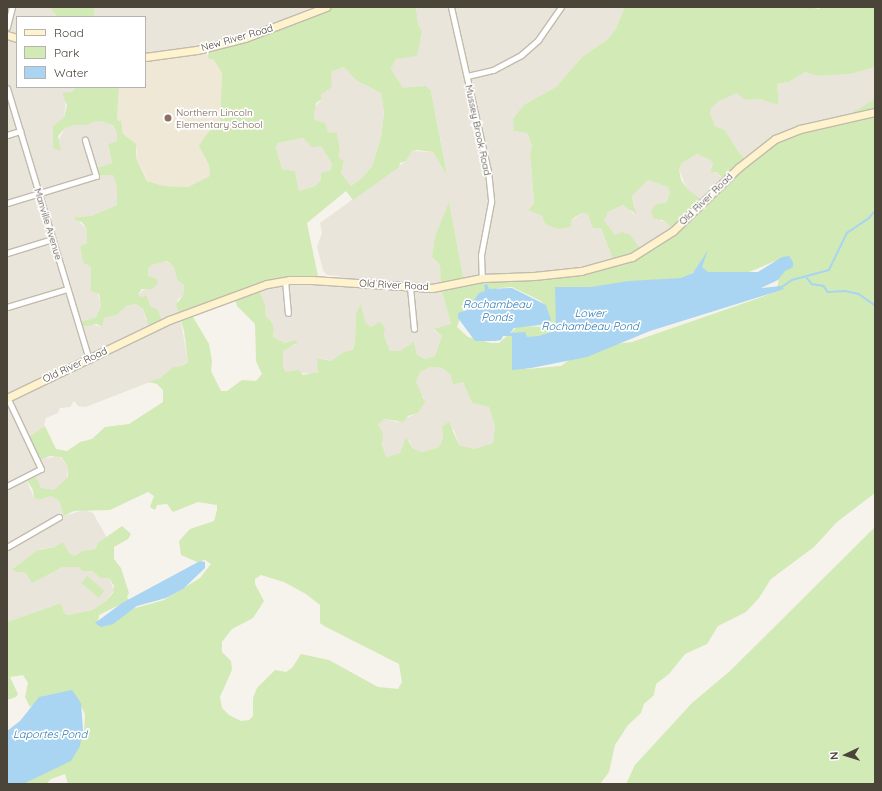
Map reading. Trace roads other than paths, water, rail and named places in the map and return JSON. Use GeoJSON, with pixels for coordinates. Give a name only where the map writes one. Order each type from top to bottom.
{"type":"FeatureCollection","features":[{"type":"Feature","properties":{"kind":"main road","name":"New River Road"},"geometry":{"type":"LineString","coordinates":[[146,57],[224,44],[282,26],[326,7]]}},
{"type":"Feature","properties":{"kind":"main road","name":"Old River Road"},"geometry":{"type":"LineString","coordinates":[[7,397],[89,360],[169,320],[243,292],[285,280],[432,288],[482,278],[534,276],[581,271],[632,257],[673,231],[738,168],[775,139],[800,129],[875,112]]}},
{"type":"Feature","properties":{"kind":"street"},"geometry":{"type":"LineString","coordinates":[[7,27],[12,7]]}},
{"type":"Feature","properties":{"kind":"street","name":"Mussey Brook Road"},"geometry":{"type":"LineString","coordinates":[[451,7],[489,179],[490,207],[481,256],[482,278]]}},
{"type":"Feature","properties":{"kind":"street"},"geometry":{"type":"LineString","coordinates":[[467,76],[493,70],[520,54],[538,40],[561,7]]}},
{"type":"Feature","properties":{"kind":"street","name":"Manville Avenue"},"geometry":{"type":"LineString","coordinates":[[7,88],[89,360]]}},
{"type":"Feature","properties":{"kind":"street"},"geometry":{"type":"LineString","coordinates":[[7,135],[20,131]]}},
{"type":"Feature","properties":{"kind":"street"},"geometry":{"type":"LineString","coordinates":[[7,203],[96,176],[85,140]]}},
{"type":"Feature","properties":{"kind":"street"},"geometry":{"type":"LineString","coordinates":[[7,253],[52,239]]}},
{"type":"Feature","properties":{"kind":"street"},"geometry":{"type":"LineString","coordinates":[[285,280],[288,313]]}},
{"type":"Feature","properties":{"kind":"street"},"geometry":{"type":"LineString","coordinates":[[410,287],[414,328]]}},
{"type":"Feature","properties":{"kind":"street"},"geometry":{"type":"LineString","coordinates":[[7,307],[67,289]]}},
{"type":"Feature","properties":{"kind":"street"},"geometry":{"type":"LineString","coordinates":[[7,397],[41,469],[7,486]]}},
{"type":"Feature","properties":{"kind":"street"},"geometry":{"type":"LineString","coordinates":[[7,547],[59,517]]}},
{"type":"Feature","properties":{"kind":"water","name":"Lower Rochambeau Pond"},"geometry":{"type":"Polygon","coordinates":[[[708,250],[702,267],[708,272],[758,272],[782,257],[789,256],[793,262],[793,267],[785,271],[778,280],[761,288],[781,286],[784,289],[650,331],[587,357],[531,368],[512,370],[512,336],[503,336],[501,340],[495,341],[475,341],[458,318],[458,313],[467,310],[479,293],[485,291],[484,285],[487,284],[489,289],[512,288],[546,305],[551,320],[548,324],[514,328],[510,333],[525,332],[527,337],[539,336],[552,332],[556,327],[555,287],[591,287],[629,281],[681,278],[693,273],[708,250]]]}},
{"type":"Feature","properties":{"kind":"water"},"geometry":{"type":"Polygon","coordinates":[[[200,561],[205,562],[205,568],[183,589],[166,598],[137,606],[113,624],[101,627],[95,623],[122,603],[200,561]]]}},
{"type":"Feature","properties":{"kind":"water","name":"Laportes Pond"},"geometry":{"type":"Polygon","coordinates":[[[72,690],[81,703],[83,730],[80,746],[71,761],[23,784],[7,784],[7,731],[20,721],[39,697],[72,690]]]}},
{"type":"Feature","properties":{"kind":"waterway"},"geometry":{"type":"LineString","coordinates":[[782,287],[792,280],[829,270],[847,233],[869,218],[875,211]]}},
{"type":"Feature","properties":{"kind":"waterway"},"geometry":{"type":"LineString","coordinates":[[807,278],[812,284],[824,286],[828,292],[845,291],[859,294],[875,305]]}},
{"type":"Feature","properties":{"kind":"place","name":"Northern Lincoln Elementary School"},"geometry":{"type":"Point","coordinates":[168,118]}},
{"type":"Feature","properties":{"kind":"water label","name":"Rochambeau Ponds"},"geometry":{"type":"Point","coordinates":[497,311]}}]}
